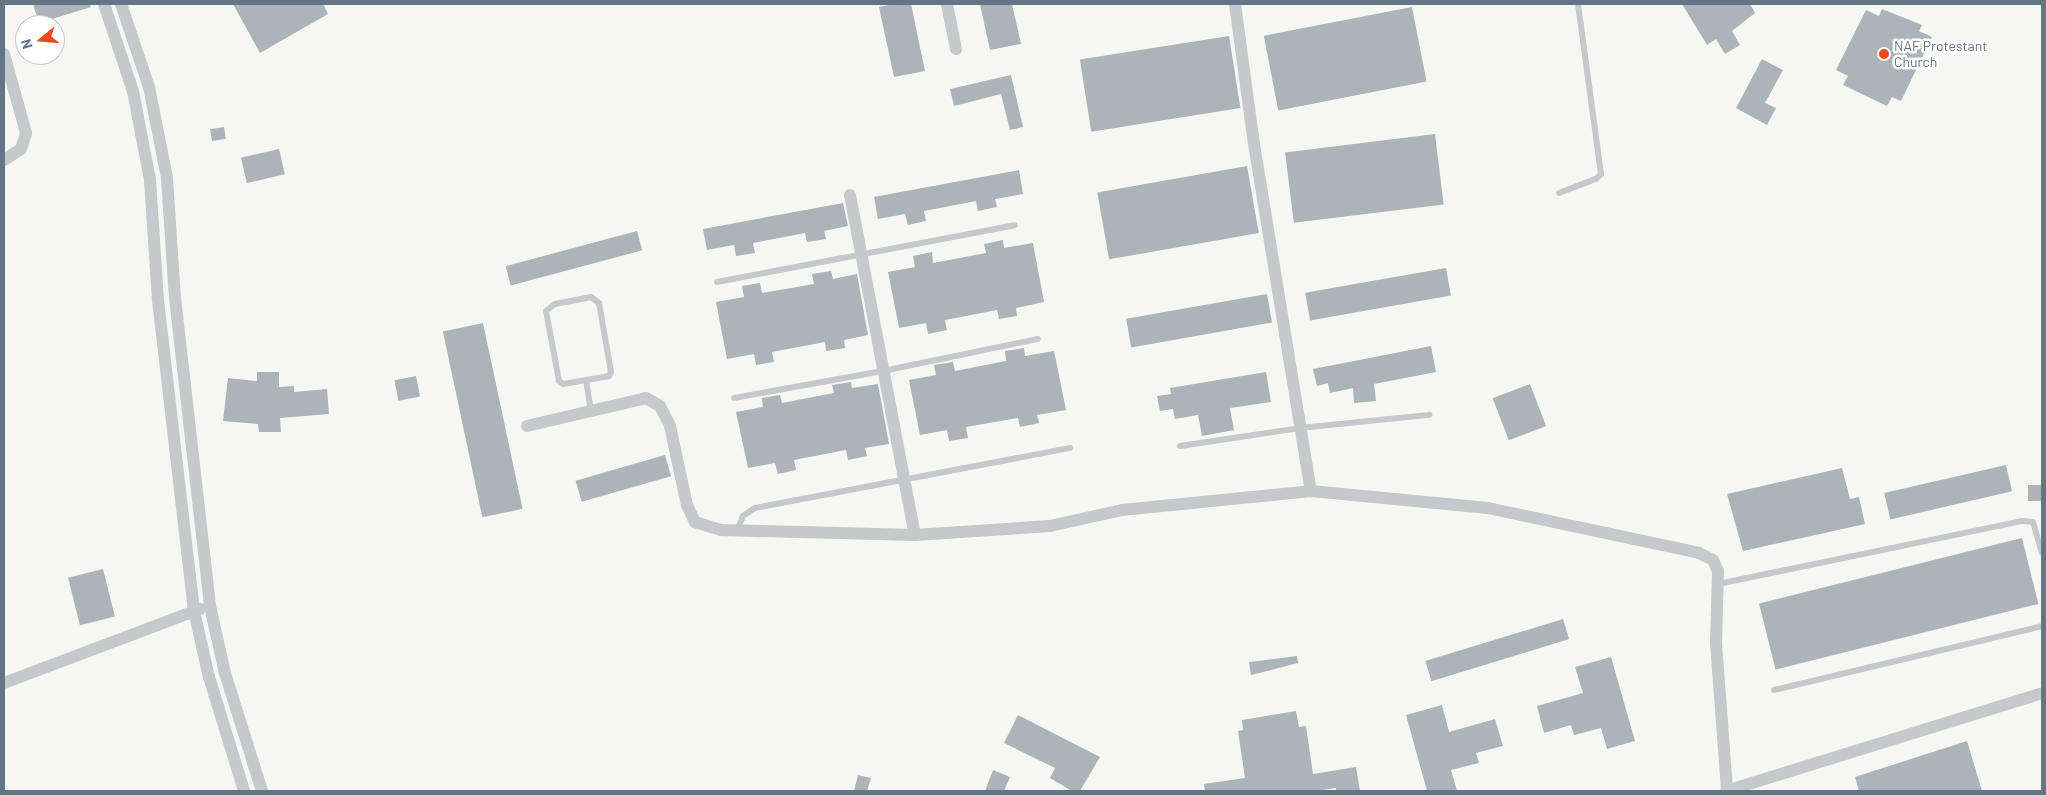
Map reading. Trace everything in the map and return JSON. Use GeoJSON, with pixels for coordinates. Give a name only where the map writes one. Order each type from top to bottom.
{"type":"FeatureCollection","features":[{"type":"Feature","properties":{"kind":"street"},"geometry":{"type":"LineString","coordinates":[[104,4],[133,91],[150,180],[159,310],[194,611],[209,677],[244,791]]}},
{"type":"Feature","properties":{"kind":"street"},"geometry":{"type":"LineString","coordinates":[[121,4],[149,87],[167,178],[175,298],[210,606],[225,673],[262,791]]}},
{"type":"Feature","properties":{"kind":"street"},"geometry":{"type":"LineString","coordinates":[[947,4],[956,49]]}},
{"type":"Feature","properties":{"kind":"street"},"geometry":{"type":"LineString","coordinates":[[1235,4],[1311,491]]}},
{"type":"Feature","properties":{"kind":"street"},"geometry":{"type":"LineString","coordinates":[[4,54],[26,133],[22,149],[4,160]]}},
{"type":"Feature","properties":{"kind":"street"},"geometry":{"type":"LineString","coordinates":[[850,195],[915,535]]}},
{"type":"Feature","properties":{"kind":"street"},"geometry":{"type":"LineString","coordinates":[[527,426],[646,398],[660,406],[670,426],[688,505],[695,522],[721,530],[915,535],[1050,526],[1122,510],[1311,491],[1488,508],[1699,553],[1713,560],[1718,571],[1716,643],[1727,791],[2042,693]]}},
{"type":"Feature","properties":{"kind":"street"},"geometry":{"type":"LineString","coordinates":[[4,683],[210,606]]}},
{"type":"Feature","properties":{"kind":"lane"},"geometry":{"type":"LineString","coordinates":[[1559,193],[1596,179],[1601,174],[1578,4]]}},
{"type":"Feature","properties":{"kind":"lane"},"geometry":{"type":"LineString","coordinates":[[717,282],[861,257],[1015,225]]}},
{"type":"Feature","properties":{"kind":"lane"},"geometry":{"type":"LineString","coordinates":[[591,297],[599,303],[610,374],[586,380],[563,384],[559,381],[546,311],[555,304],[591,297]]}},
{"type":"Feature","properties":{"kind":"lane"},"geometry":{"type":"LineString","coordinates":[[734,398],[883,371],[1038,339]]}},
{"type":"Feature","properties":{"kind":"lane"},"geometry":{"type":"LineString","coordinates":[[586,380],[591,410]]}},
{"type":"Feature","properties":{"kind":"lane"},"geometry":{"type":"LineString","coordinates":[[1180,446],[1300,428],[1429,415]]}},
{"type":"Feature","properties":{"kind":"lane"},"geometry":{"type":"LineString","coordinates":[[737,530],[743,516],[755,508],[1070,448]]}},
{"type":"Feature","properties":{"kind":"lane"},"geometry":{"type":"LineString","coordinates":[[1718,584],[2029,520],[2037,527],[2042,553]]}},
{"type":"Feature","properties":{"kind":"lane"},"geometry":{"type":"LineString","coordinates":[[1774,690],[2042,626]]}},
{"type":"Feature","properties":{"kind":"building"},"geometry":{"type":"Polygon","coordinates":[[[33,4],[90,4],[91,7],[65,15],[36,15],[33,4]]]}},
{"type":"Feature","properties":{"kind":"building"},"geometry":{"type":"Polygon","coordinates":[[[233,4],[323,4],[328,14],[260,53],[233,4]]]}},
{"type":"Feature","properties":{"kind":"building"},"geometry":{"type":"Polygon","coordinates":[[[894,4],[911,4],[925,71],[894,77],[879,7],[894,4]]]}},
{"type":"Feature","properties":{"kind":"building"},"geometry":{"type":"Polygon","coordinates":[[[980,4],[1012,4],[1021,44],[990,50],[980,4]]]}},
{"type":"Feature","properties":{"kind":"building"},"geometry":{"type":"Polygon","coordinates":[[[1682,4],[1750,4],[1755,13],[1732,31],[1740,45],[1725,54],[1716,39],[1707,45],[1682,4]]]}},
{"type":"Feature","properties":{"kind":"building"},"geometry":{"type":"Polygon","coordinates":[[[1412,7],[1427,82],[1278,110],[1264,36],[1412,7]]]}},
{"type":"Feature","properties":{"kind":"building","name":"NAF Protestant Church"},"geometry":{"type":"Polygon","coordinates":[[[1882,9],[1922,25],[1919,31],[1932,37],[1901,101],[1892,97],[1887,106],[1843,85],[1848,76],[1836,70],[1866,10],[1879,16],[1882,9]]]}},
{"type":"Feature","properties":{"kind":"building"},"geometry":{"type":"Polygon","coordinates":[[[1229,36],[1240,108],[1091,132],[1080,60],[1229,36]]]}},
{"type":"Feature","properties":{"kind":"building"},"geometry":{"type":"Polygon","coordinates":[[[1762,59],[1783,70],[1765,103],[1776,108],[1767,125],[1736,108],[1762,59]]]}},
{"type":"Feature","properties":{"kind":"building"},"geometry":{"type":"Polygon","coordinates":[[[1011,75],[1023,127],[1010,130],[1001,94],[954,106],[950,89],[1011,75]]]}},
{"type":"Feature","properties":{"kind":"building"},"geometry":{"type":"Polygon","coordinates":[[[224,127],[226,139],[212,141],[210,129],[224,127]]]}},
{"type":"Feature","properties":{"kind":"building"},"geometry":{"type":"Polygon","coordinates":[[[1435,134],[1444,204],[1294,223],[1285,152],[1435,134]]]}},
{"type":"Feature","properties":{"kind":"building"},"geometry":{"type":"Polygon","coordinates":[[[279,149],[285,174],[247,183],[241,158],[279,149]]]}},
{"type":"Feature","properties":{"kind":"building"},"geometry":{"type":"Polygon","coordinates":[[[1247,166],[1259,233],[1109,259],[1097,192],[1247,166]]]}},
{"type":"Feature","properties":{"kind":"building"},"geometry":{"type":"Polygon","coordinates":[[[1019,170],[1023,194],[995,199],[997,207],[978,211],[976,201],[924,211],[926,221],[908,225],[905,214],[878,219],[874,197],[1019,170]]]}},
{"type":"Feature","properties":{"kind":"building"},"geometry":{"type":"Polygon","coordinates":[[[843,203],[848,226],[824,231],[826,239],[807,242],[805,233],[753,243],[755,253],[736,256],[734,245],[707,250],[703,229],[843,203]]]}},
{"type":"Feature","properties":{"kind":"building"},"geometry":{"type":"Polygon","coordinates":[[[637,231],[642,250],[511,286],[506,266],[637,231]]]}},
{"type":"Feature","properties":{"kind":"building"},"geometry":{"type":"Polygon","coordinates":[[[1003,240],[1004,248],[1033,243],[1044,302],[1016,308],[1017,316],[999,319],[997,310],[945,320],[947,330],[928,334],[926,323],[899,328],[888,272],[915,267],[913,256],[932,252],[933,263],[986,253],[984,244],[1003,240]]]}},
{"type":"Feature","properties":{"kind":"building"},"geometry":{"type":"Polygon","coordinates":[[[1446,268],[1451,296],[1310,320],[1305,293],[1446,268]]]}},
{"type":"Feature","properties":{"kind":"building"},"geometry":{"type":"Polygon","coordinates":[[[831,271],[833,279],[857,274],[868,335],[844,340],[845,348],[826,351],[825,342],[772,352],[774,362],[756,365],[754,354],[727,359],[716,302],[744,297],[742,286],[760,283],[762,293],[814,284],[812,274],[831,271]]]}},
{"type":"Feature","properties":{"kind":"building"},"geometry":{"type":"Polygon","coordinates":[[[1267,294],[1272,323],[1131,347],[1126,319],[1267,294]]]}},
{"type":"Feature","properties":{"kind":"building"},"geometry":{"type":"Polygon","coordinates":[[[483,323],[523,509],[482,517],[443,332],[483,323]]]}},
{"type":"Feature","properties":{"kind":"building"},"geometry":{"type":"Polygon","coordinates":[[[1431,346],[1436,372],[1374,384],[1376,401],[1354,403],[1353,388],[1330,393],[1328,383],[1317,386],[1313,369],[1431,346]]]}},
{"type":"Feature","properties":{"kind":"building"},"geometry":{"type":"Polygon","coordinates":[[[1024,348],[1025,356],[1054,351],[1066,410],[1037,415],[1039,423],[1020,427],[1018,418],[966,427],[968,438],[949,441],[947,430],[920,435],[909,380],[936,375],[934,365],[953,362],[955,371],[1006,361],[1005,351],[1024,348]]]}},
{"type":"Feature","properties":{"kind":"building"},"geometry":{"type":"Polygon","coordinates":[[[257,372],[279,372],[279,387],[294,386],[294,392],[327,389],[329,414],[280,418],[281,432],[259,432],[258,424],[223,421],[228,378],[257,381],[257,372]]]}},
{"type":"Feature","properties":{"kind":"building"},"geometry":{"type":"Polygon","coordinates":[[[1266,372],[1271,402],[1230,408],[1234,430],[1202,436],[1198,415],[1175,419],[1173,409],[1160,411],[1157,396],[1171,394],[1170,388],[1266,372]]]}},
{"type":"Feature","properties":{"kind":"building"},"geometry":{"type":"Polygon","coordinates":[[[416,376],[420,397],[398,401],[394,380],[416,376]]]}},
{"type":"Feature","properties":{"kind":"building"},"geometry":{"type":"Polygon","coordinates":[[[851,382],[852,388],[878,384],[889,444],[865,448],[867,456],[848,460],[846,450],[794,460],[796,470],[778,474],[775,463],[748,468],[736,412],[763,407],[762,398],[780,395],[782,403],[834,393],[832,385],[851,382]]]}},
{"type":"Feature","properties":{"kind":"building"},"geometry":{"type":"Polygon","coordinates":[[[1530,384],[1546,426],[1509,440],[1493,398],[1530,384]]]}},
{"type":"Feature","properties":{"kind":"building"},"geometry":{"type":"Polygon","coordinates":[[[665,455],[671,476],[582,502],[576,481],[665,455]]]}},
{"type":"Feature","properties":{"kind":"building"},"geometry":{"type":"Polygon","coordinates":[[[2006,465],[2012,491],[1890,519],[1884,493],[2006,465]]]}},
{"type":"Feature","properties":{"kind":"building"},"geometry":{"type":"Polygon","coordinates":[[[1842,468],[1850,499],[1859,497],[1865,524],[1743,551],[1727,494],[1842,468]]]}},
{"type":"Feature","properties":{"kind":"building"},"geometry":{"type":"Polygon","coordinates":[[[2028,485],[2042,485],[2042,501],[2028,501],[2028,485]]]}},
{"type":"Feature","properties":{"kind":"building"},"geometry":{"type":"Polygon","coordinates":[[[2022,538],[2038,604],[1776,670],[1759,604],[2022,538]]]}},
{"type":"Feature","properties":{"kind":"building"},"geometry":{"type":"Polygon","coordinates":[[[103,569],[115,617],[80,625],[68,578],[103,569]]]}},
{"type":"Feature","properties":{"kind":"building"},"geometry":{"type":"Polygon","coordinates":[[[1563,619],[1569,639],[1431,681],[1425,661],[1563,619]]]}},
{"type":"Feature","properties":{"kind":"building"},"geometry":{"type":"Polygon","coordinates":[[[1297,656],[1298,663],[1251,675],[1249,662],[1297,656]]]}},
{"type":"Feature","properties":{"kind":"building"},"geometry":{"type":"Polygon","coordinates":[[[1611,657],[1635,741],[1607,749],[1601,728],[1574,735],[1571,725],[1544,733],[1537,706],[1583,693],[1575,667],[1611,657]]]}},
{"type":"Feature","properties":{"kind":"building"},"geometry":{"type":"Polygon","coordinates":[[[1442,705],[1449,732],[1495,719],[1503,746],[1476,753],[1479,763],[1451,770],[1457,791],[1427,791],[1406,715],[1442,705]]]}},
{"type":"Feature","properties":{"kind":"building"},"geometry":{"type":"Polygon","coordinates":[[[1296,711],[1299,727],[1306,726],[1313,774],[1356,767],[1360,791],[1336,791],[1336,788],[1315,791],[1205,791],[1204,784],[1245,778],[1238,731],[1243,730],[1242,720],[1296,711]]]}},
{"type":"Feature","properties":{"kind":"building"},"geometry":{"type":"Polygon","coordinates":[[[1018,715],[1100,757],[1080,791],[1072,791],[1050,778],[1055,768],[1004,743],[1018,715]]]}},
{"type":"Feature","properties":{"kind":"building"},"geometry":{"type":"Polygon","coordinates":[[[1967,741],[1982,791],[1859,791],[1855,777],[1967,741]]]}},
{"type":"Feature","properties":{"kind":"building"},"geometry":{"type":"Polygon","coordinates":[[[993,770],[1010,777],[1004,791],[985,791],[993,770]]]}},
{"type":"Feature","properties":{"kind":"building"},"geometry":{"type":"Polygon","coordinates":[[[858,775],[871,778],[867,791],[854,791],[858,775]]]}},
{"type":"Feature","properties":{"kind":"place","name":"NAF Protestant Church"},"geometry":{"type":"Point","coordinates":[1884,54]}}]}
